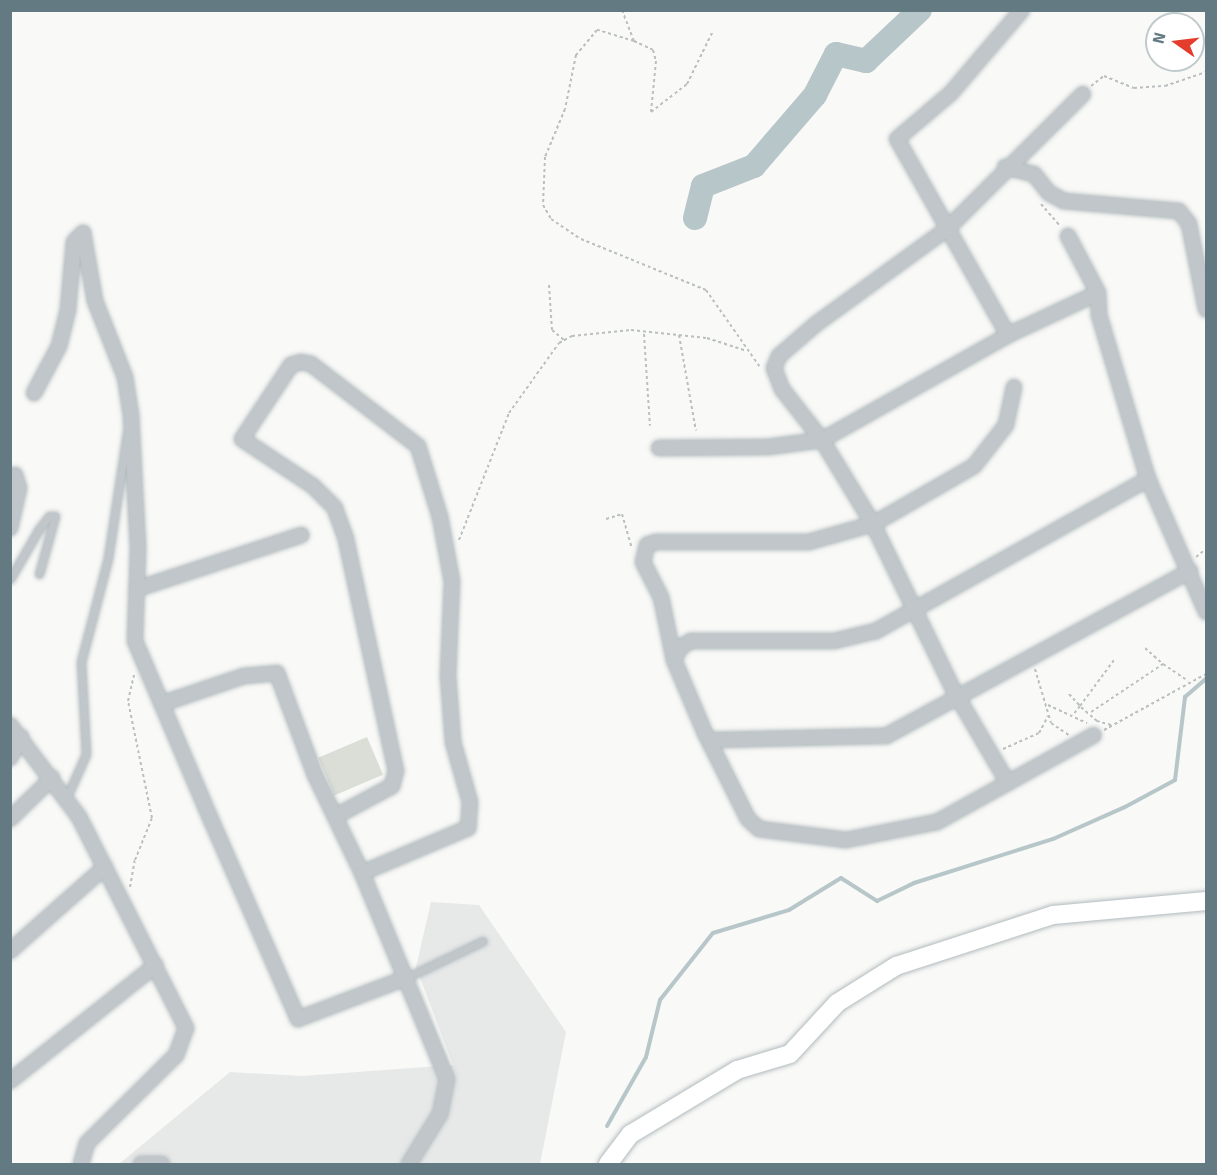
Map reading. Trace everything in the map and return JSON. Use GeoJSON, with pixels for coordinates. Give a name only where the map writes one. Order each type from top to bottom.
{"type":"FeatureCollection","features":[{"type":"Feature","properties":{"kind":"street"},"geometry":{"type":"LineString","coordinates":[[1008,336],[897,139],[951,93],[1023,10]]}},
{"type":"Feature","properties":{"kind":"street"},"geometry":{"type":"LineString","coordinates":[[1008,783],[962,698],[954,691],[873,524],[822,440],[775,376],[779,356],[816,324],[948,228],[1005,167],[1083,94]]}},
{"type":"Feature","properties":{"kind":"street"},"geometry":{"type":"LineString","coordinates":[[1005,167],[1034,174],[1049,193],[1064,201],[1179,211],[1189,224],[1206,309]]}},
{"type":"Feature","properties":{"kind":"street"},"geometry":{"type":"LineString","coordinates":[[34,393],[58,346],[68,310],[74,242],[82,233],[95,301],[125,377],[131,414],[137,589],[135,640],[298,1019],[406,978]]}},
{"type":"Feature","properties":{"kind":"street"},"geometry":{"type":"LineString","coordinates":[[1068,236],[1098,293],[1099,315],[1148,479],[1206,612]]}},
{"type":"Feature","properties":{"kind":"street"},"geometry":{"type":"LineString","coordinates":[[659,448],[768,447],[822,440],[1008,336],[1098,293]]}},
{"type":"Feature","properties":{"kind":"street"},"geometry":{"type":"LineString","coordinates":[[336,816],[392,786],[396,771],[346,538],[335,508],[313,486],[242,439],[291,365],[301,362],[311,364],[418,446],[440,517],[452,581],[448,675],[453,742],[470,802],[468,828],[362,873]]}},
{"type":"Feature","properties":{"kind":"street"},"geometry":{"type":"LineString","coordinates":[[1014,387],[1006,425],[974,466],[873,524],[809,542],[656,542],[647,545],[643,562],[661,597],[675,660],[710,740],[748,819],[769,832],[864,838],[937,822],[1094,735]]}},
{"type":"Feature","properties":{"kind":"street"},"geometry":{"type":"LineString","coordinates":[[10,477],[15,475],[19,488],[10,528]]}},
{"type":"Feature","properties":{"kind":"street"},"geometry":{"type":"LineString","coordinates":[[675,660],[681,647],[691,641],[834,641],[876,631],[1148,479]]}},
{"type":"Feature","properties":{"kind":"street"},"geometry":{"type":"LineString","coordinates":[[137,589],[301,535]]}},
{"type":"Feature","properties":{"kind":"street"},"geometry":{"type":"LineString","coordinates":[[710,740],[869,739],[886,736],[962,698],[1190,571]]}},
{"type":"Feature","properties":{"kind":"street"},"geometry":{"type":"LineString","coordinates":[[164,703],[244,676],[276,673],[447,1079],[441,1114],[409,1164]]}},
{"type":"Feature","properties":{"kind":"street"},"geometry":{"type":"LineString","coordinates":[[10,725],[52,778],[66,800],[105,867],[184,1021],[183,1044],[87,1143],[81,1164]]}},
{"type":"Feature","properties":{"kind":"street"},"geometry":{"type":"LineString","coordinates":[[10,758],[21,738]]}},
{"type":"Feature","properties":{"kind":"street"},"geometry":{"type":"LineString","coordinates":[[10,819],[52,778]]}},
{"type":"Feature","properties":{"kind":"street"},"geometry":{"type":"LineString","coordinates":[[10,951],[105,867]]}},
{"type":"Feature","properties":{"kind":"street"},"geometry":{"type":"LineString","coordinates":[[608,1164],[631,1134],[737,1070],[790,1054],[837,1003],[896,966],[1053,915],[1206,902]]}},
{"type":"Feature","properties":{"kind":"street"},"geometry":{"type":"LineString","coordinates":[[10,1081],[156,965]]}},
{"type":"Feature","properties":{"kind":"street"},"geometry":{"type":"LineString","coordinates":[[141,1164],[162,1164]]}},
{"type":"Feature","properties":{"kind":"lane"},"geometry":{"type":"LineString","coordinates":[[66,800],[86,754],[81,662],[108,558],[124,429],[131,414]]}},
{"type":"Feature","properties":{"kind":"lane"},"geometry":{"type":"LineString","coordinates":[[10,579],[39,529],[49,516],[55,516],[39,574]]}},
{"type":"Feature","properties":{"kind":"lane"},"geometry":{"type":"LineString","coordinates":[[406,978],[483,940]]}},
{"type":"Feature","properties":{"kind":"path"},"geometry":{"type":"LineString","coordinates":[[622,10],[634,41]]}},
{"type":"Feature","properties":{"kind":"path"},"geometry":{"type":"LineString","coordinates":[[713,32],[687,84],[651,112],[656,61],[653,50],[634,41],[597,30],[576,55],[565,109],[545,157],[543,205],[551,219],[581,239],[706,290],[764,373],[775,376]]}},
{"type":"Feature","properties":{"kind":"path"},"geometry":{"type":"LineString","coordinates":[[1083,94],[1104,76],[1134,88],[1160,87],[1206,72]]}},
{"type":"Feature","properties":{"kind":"path"},"geometry":{"type":"LineString","coordinates":[[549,285],[552,330],[564,340]]}},
{"type":"Feature","properties":{"kind":"path"},"geometry":{"type":"LineString","coordinates":[[458,548],[509,413],[564,340],[622,330],[720,341],[747,351]]}},
{"type":"Feature","properties":{"kind":"path"},"geometry":{"type":"LineString","coordinates":[[644,332],[650,426]]}},
{"type":"Feature","properties":{"kind":"path"},"geometry":{"type":"LineString","coordinates":[[679,335],[696,431]]}},
{"type":"Feature","properties":{"kind":"path"},"geometry":{"type":"LineString","coordinates":[[606,519],[623,516],[630,544],[643,562]]}},
{"type":"Feature","properties":{"kind":"path"},"geometry":{"type":"LineString","coordinates":[[1144,648],[1188,681]]}},
{"type":"Feature","properties":{"kind":"path"},"geometry":{"type":"LineString","coordinates":[[1029,660],[1048,705],[1051,723],[1064,729],[1075,746]]}},
{"type":"Feature","properties":{"kind":"path"},"geometry":{"type":"LineString","coordinates":[[1072,715],[1114,660]]}},
{"type":"Feature","properties":{"kind":"path"},"geometry":{"type":"LineString","coordinates":[[126,907],[135,860],[152,818],[128,701],[136,668],[143,661]]}},
{"type":"Feature","properties":{"kind":"path"},"geometry":{"type":"LineString","coordinates":[[1091,712],[1163,664]]}},
{"type":"Feature","properties":{"kind":"path"},"geometry":{"type":"LineString","coordinates":[[1048,705],[1089,725],[1094,735],[1188,681],[1206,674]]}},
{"type":"Feature","properties":{"kind":"path"},"geometry":{"type":"LineString","coordinates":[[1069,694],[1080,706],[1091,712],[1097,721],[1111,724]]}},
{"type":"Feature","properties":{"kind":"path"},"geometry":{"type":"LineString","coordinates":[[986,741],[992,737],[1006,749],[1040,733],[1048,714]]}},
{"type":"Feature","properties":{"kind":"shaded area"},"geometry":{"type":"Polygon","coordinates":[[[367,737],[383,775],[334,795],[318,758],[367,737]]]}},
{"type":"Feature","properties":{"kind":"shaded area"},"geometry":{"type":"Polygon","coordinates":[[[431,902],[479,905],[566,1032],[540,1164],[119,1164],[230,1072],[302,1076],[453,1065],[416,967],[431,902]]]}},
{"type":"Feature","properties":{"kind":"waterway"},"geometry":{"type":"LineString","coordinates":[[695,218],[703,186],[754,166],[815,95],[836,54],[866,61],[920,10]]}},
{"type":"Feature","properties":{"kind":"waterway"},"geometry":{"type":"LineString","coordinates":[[607,1126],[646,1057],[660,1000],[713,933],[789,910],[841,878],[877,901],[914,883],[1053,839],[1125,807],[1175,780],[1185,697],[1206,679]]}}]}
